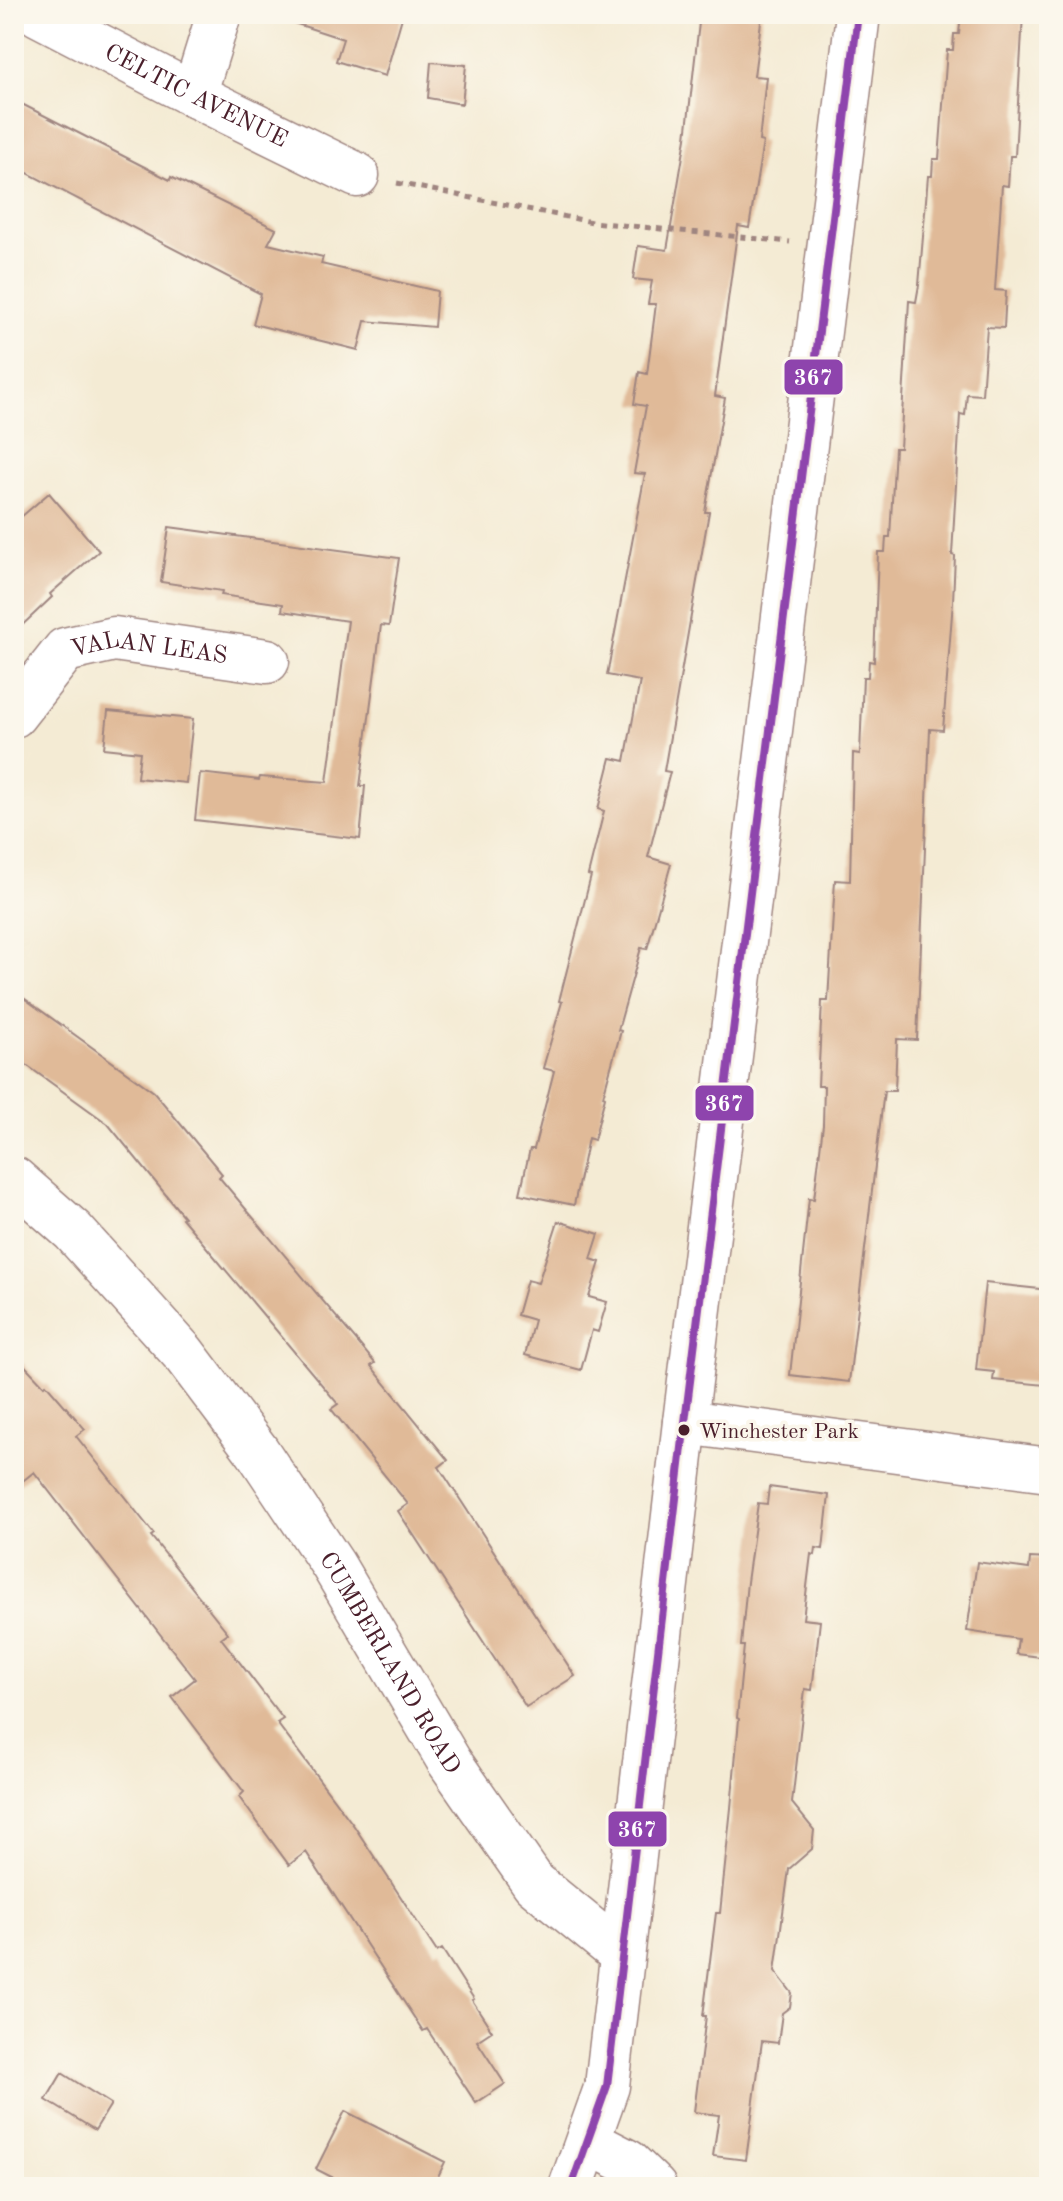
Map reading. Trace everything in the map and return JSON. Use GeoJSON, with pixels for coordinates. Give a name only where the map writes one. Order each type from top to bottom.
{"type":"FeatureCollection","features":[{"type":"Feature","properties":{"kind":"street","name":"CELTIC AVENUE"},"geometry":{"type":"LineString","coordinates":[[38,14],[357,175]]}},
{"type":"Feature","properties":{"kind":"street"},"geometry":{"type":"LineString","coordinates":[[194,95],[219,14]]}},
{"type":"Feature","properties":{"kind":"street"},"geometry":{"type":"LineString","coordinates":[[571,2187],[607,2086],[685,1422],[858,14]]}},
{"type":"Feature","properties":{"kind":"street","name":"VALAN LEAS"},"geometry":{"type":"LineString","coordinates":[[14,715],[65,650],[114,639],[267,661]]}},
{"type":"Feature","properties":{"kind":"street","name":"CUMBERLAND ROAD"},"geometry":{"type":"LineString","coordinates":[[14,1179],[73,1231],[183,1353],[257,1451],[333,1565],[449,1761],[534,1883],[621,1954]]}},
{"type":"Feature","properties":{"kind":"street"},"geometry":{"type":"LineString","coordinates":[[685,1422],[1049,1470]]}},
{"type":"Feature","properties":{"kind":"street"},"geometry":{"type":"LineString","coordinates":[[589,2142],[628,2162],[654,2187]]}},
{"type":"Feature","properties":{"kind":"path"},"geometry":{"type":"LineString","coordinates":[[357,175],[592,222],[831,246]]}},
{"type":"Feature","properties":{"kind":"building"},"geometry":{"type":"Polygon","coordinates":[[[286,14],[403,14],[385,76],[336,61],[343,39],[285,20],[286,14]]]}},
{"type":"Feature","properties":{"kind":"building"},"geometry":{"type":"Polygon","coordinates":[[[700,14],[762,14],[754,76],[766,77],[759,141],[763,142],[749,228],[738,226],[715,396],[725,398],[705,512],[709,512],[664,771],[670,772],[648,857],[671,864],[647,949],[641,948],[618,1030],[621,1031],[594,1140],[588,1138],[574,1205],[520,1194],[554,1071],[543,1068],[562,1002],[559,1001],[591,876],[588,875],[604,811],[598,809],[611,758],[625,761],[640,681],[607,675],[645,474],[634,473],[646,406],[634,404],[639,372],[647,374],[656,304],[648,304],[652,281],[633,279],[638,246],[667,250],[686,138],[700,14]]]}},
{"type":"Feature","properties":{"kind":"building"},"geometry":{"type":"Polygon","coordinates":[[[961,14],[1023,14],[1015,156],[1010,156],[1008,186],[1002,185],[995,290],[1006,291],[1004,328],[987,327],[982,395],[967,394],[965,415],[960,414],[952,555],[955,556],[953,601],[943,730],[930,729],[917,1040],[897,1039],[895,1091],[884,1091],[849,1382],[790,1375],[809,1198],[814,1199],[823,1125],[824,1086],[818,1086],[822,1001],[828,1001],[835,880],[850,881],[853,753],[860,754],[863,677],[868,677],[869,661],[874,662],[878,552],[885,552],[886,537],[890,537],[895,448],[900,448],[909,301],[916,302],[919,285],[928,176],[932,176],[933,159],[939,159],[947,50],[953,50],[954,34],[959,34],[961,14]]]}},
{"type":"Feature","properties":{"kind":"building"},"geometry":{"type":"Polygon","coordinates":[[[431,62],[466,65],[462,104],[428,98],[431,62]]]}},
{"type":"Feature","properties":{"kind":"building"},"geometry":{"type":"Polygon","coordinates":[[[14,100],[170,180],[171,177],[276,229],[268,244],[323,257],[321,264],[437,291],[434,327],[365,321],[358,350],[253,324],[261,294],[14,166],[14,100]]]}},
{"type":"Feature","properties":{"kind":"building"},"geometry":{"type":"Polygon","coordinates":[[[49,493],[99,551],[50,594],[52,597],[14,633],[14,523],[49,493]]]}},
{"type":"Feature","properties":{"kind":"building"},"geometry":{"type":"Polygon","coordinates":[[[169,527],[399,558],[389,626],[381,625],[360,786],[365,786],[360,839],[195,820],[200,773],[259,780],[260,777],[327,782],[348,621],[282,611],[283,604],[161,582],[169,527]]]}},
{"type":"Feature","properties":{"kind":"building"},"geometry":{"type":"Polygon","coordinates":[[[108,711],[193,719],[186,783],[137,778],[140,752],[104,748],[108,711]]]}},
{"type":"Feature","properties":{"kind":"building"},"geometry":{"type":"Polygon","coordinates":[[[14,991],[154,1092],[222,1174],[219,1177],[375,1363],[371,1366],[448,1460],[439,1467],[575,1676],[526,1707],[398,1511],[408,1504],[331,1409],[338,1404],[182,1218],[108,1124],[14,1056],[14,991]]]}},
{"type":"Feature","properties":{"kind":"building"},"geometry":{"type":"Polygon","coordinates":[[[558,1221],[599,1234],[591,1259],[600,1262],[589,1297],[607,1302],[598,1332],[592,1330],[581,1370],[525,1355],[534,1320],[517,1315],[527,1280],[538,1283],[558,1221]]]}},
{"type":"Feature","properties":{"kind":"building"},"geometry":{"type":"Polygon","coordinates":[[[985,1283],[1049,1290],[1045,1385],[993,1380],[994,1372],[976,1370],[985,1283]]]}},
{"type":"Feature","properties":{"kind":"building"},"geometry":{"type":"Polygon","coordinates":[[[14,1354],[44,1386],[46,1384],[85,1429],[76,1436],[228,1633],[221,1638],[283,1719],[277,1723],[354,1826],[437,1952],[442,1949],[474,1999],[492,2031],[477,2041],[505,2084],[476,2103],[427,2029],[423,2031],[306,1852],[289,1865],[239,1797],[244,1792],[172,1697],[195,1679],[34,1472],[14,1488],[14,1354]]]}},
{"type":"Feature","properties":{"kind":"building"},"geometry":{"type":"Polygon","coordinates":[[[769,1487],[829,1495],[823,1549],[816,1548],[815,1555],[811,1554],[803,1619],[820,1621],[812,1690],[805,1689],[792,1803],[814,1830],[812,1849],[789,1869],[775,1971],[792,1993],[790,2007],[782,2013],[778,2043],[762,2041],[746,2160],[713,2156],[719,2115],[694,2112],[706,2016],[703,2016],[716,1913],[720,1913],[731,1808],[747,1582],[758,1503],[767,1504],[769,1487]]]}},
{"type":"Feature","properties":{"kind":"building"},"geometry":{"type":"Polygon","coordinates":[[[1030,1558],[1049,1559],[1049,1658],[1016,1654],[1018,1639],[967,1631],[977,1562],[1029,1569],[1030,1558]]]}},
{"type":"Feature","properties":{"kind":"building"},"geometry":{"type":"Polygon","coordinates":[[[62,2073],[111,2104],[95,2130],[46,2100],[62,2073]]]}},
{"type":"Feature","properties":{"kind":"building"},"geometry":{"type":"Polygon","coordinates":[[[345,2111],[445,2162],[433,2187],[351,2187],[316,2169],[345,2111]]]}},
{"type":"Feature","properties":{"kind":"transit line","name":"367"},"geometry":{"type":"LineString","coordinates":[[571,2187],[607,2086],[685,1422],[858,14]]}},
{"type":"Feature","properties":{"kind":"place","name":"Winchester Park"},"geometry":{"type":"Point","coordinates":[684,1430]}}]}
